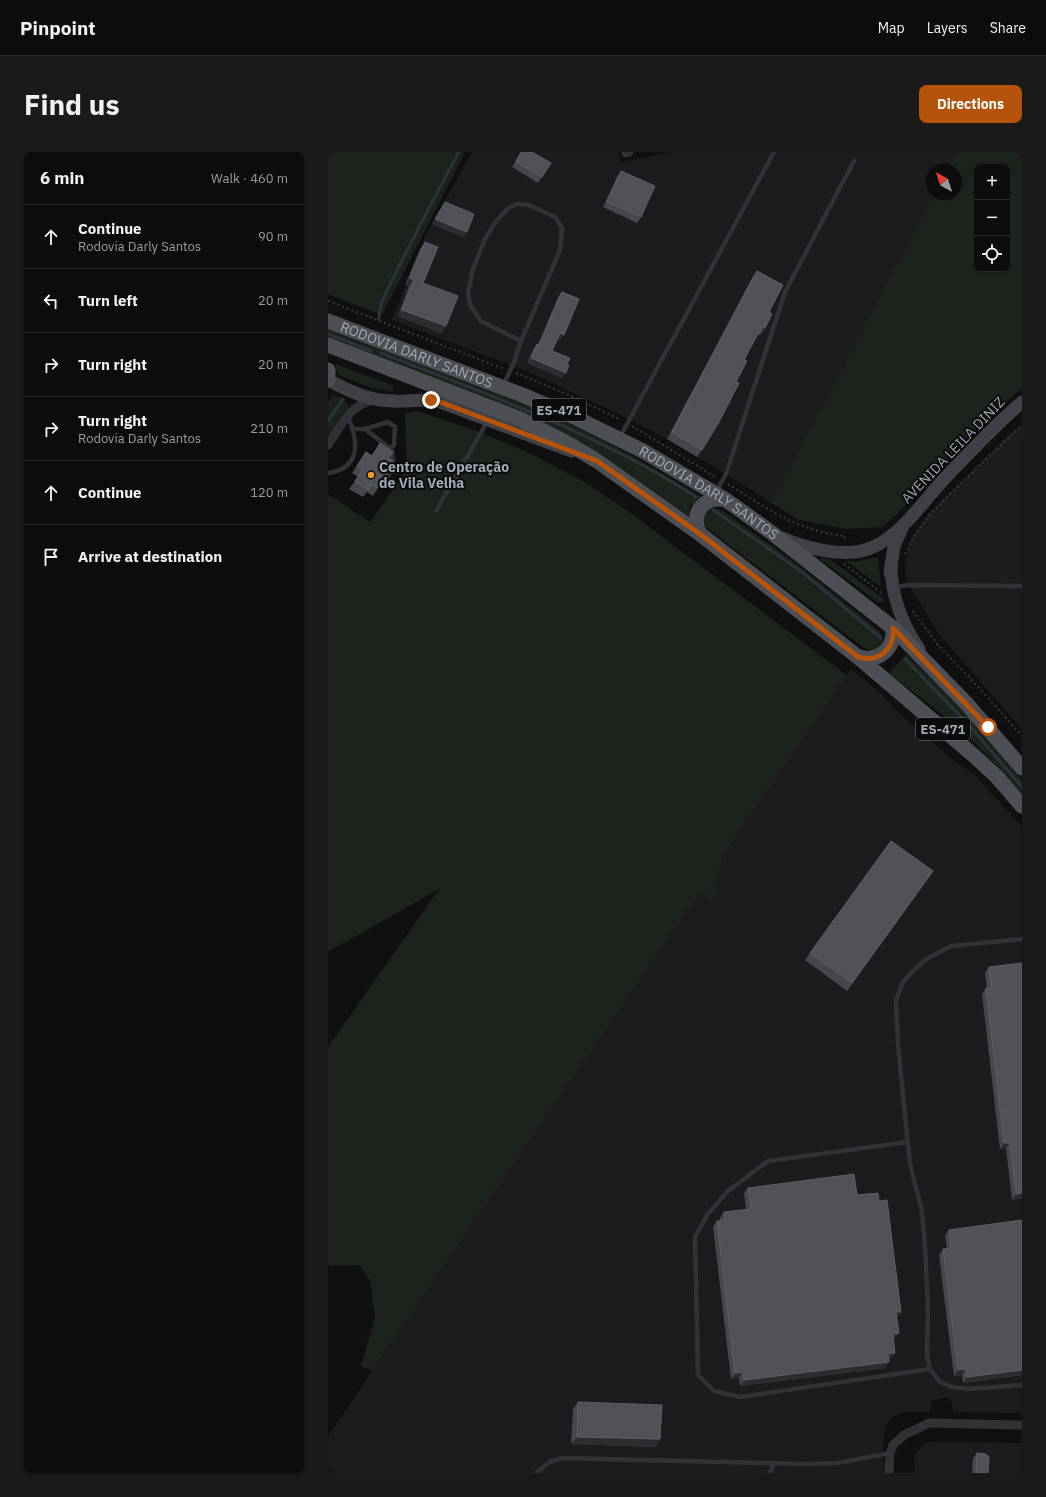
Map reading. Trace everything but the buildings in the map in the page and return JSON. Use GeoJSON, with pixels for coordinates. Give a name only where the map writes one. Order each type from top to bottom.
{"type":"FeatureCollection","features":[{"type":"Feature","properties":{"kind":"main road","name":"RODOVIA DARLY SANTOS"},"geometry":{"type":"LineString","coordinates":[[328,321],[562,412],[619,439],[671,467],[720,497],[772,533],[893,628],[978,716],[1022,768]]}},
{"type":"Feature","properties":{"kind":"main road","name":"RODOVIA DARLY SANTOS"},"geometry":{"type":"LineString","coordinates":[[328,345],[520,419],[562,440],[597,461],[700,534],[858,657],[976,757],[997,777],[1022,806]]}},
{"type":"Feature","properties":{"kind":"main road"},"geometry":{"type":"LineString","coordinates":[[328,370],[328,381],[364,397],[375,400],[394,401],[421,399],[431,400],[597,461]]}},
{"type":"Feature","properties":{"kind":"main road","name":"AVENIDA LEILA DINIZ"},"geometry":{"type":"LineString","coordinates":[[772,533],[798,544],[844,552],[857,552],[875,547],[884,542],[907,520],[962,460],[1022,402]]}},
{"type":"Feature","properties":{"kind":"main road"},"geometry":{"type":"LineString","coordinates":[[700,534],[696,524],[696,518],[700,508],[704,504],[720,497]]}},
{"type":"Feature","properties":{"kind":"main road","name":"AVENIDA LEILA DINIZ"},"geometry":{"type":"LineString","coordinates":[[893,628],[891,565],[896,541],[907,520]]}},
{"type":"Feature","properties":{"kind":"main road"},"geometry":{"type":"LineString","coordinates":[[892,594],[910,635],[934,670]]}},
{"type":"Feature","properties":{"kind":"main road"},"geometry":{"type":"LineString","coordinates":[[858,657],[863,659],[874,658],[884,653],[891,645],[893,639],[893,628]]}},
{"type":"Feature","properties":{"kind":"street"},"geometry":{"type":"LineString","coordinates":[[328,445],[348,416],[357,406],[362,403],[375,400]]}},
{"type":"Feature","properties":{"kind":"street"},"geometry":{"type":"LineString","coordinates":[[889,1473],[890,1453],[893,1446],[904,1435],[930,1423],[1022,1425]]}},
{"type":"Feature","properties":{"kind":"lane"},"geometry":{"type":"LineString","coordinates":[[619,439],[774,152]]}},
{"type":"Feature","properties":{"kind":"lane"},"geometry":{"type":"LineString","coordinates":[[720,497],[726,474],[785,292],[854,161]]}},
{"type":"Feature","properties":{"kind":"lane"},"geometry":{"type":"LineString","coordinates":[[502,388],[560,250],[562,228],[555,217],[529,205],[517,204],[508,208],[495,222],[485,239],[473,269],[468,292],[470,305],[481,321],[521,341]]}},
{"type":"Feature","properties":{"kind":"lane"},"geometry":{"type":"LineString","coordinates":[[328,473],[337,472],[345,467],[352,461],[355,453],[356,443],[348,416]]}},
{"type":"Feature","properties":{"kind":"lane"},"geometry":{"type":"LineString","coordinates":[[436,511],[488,420]]}},
{"type":"Feature","properties":{"kind":"lane"},"geometry":{"type":"LineString","coordinates":[[353,429],[365,429],[388,422],[394,427],[394,445],[392,447],[394,461],[393,469],[385,482]]}},
{"type":"Feature","properties":{"kind":"lane"},"geometry":{"type":"LineString","coordinates":[[365,429],[388,447],[392,447]]}},
{"type":"Feature","properties":{"kind":"lane"},"geometry":{"type":"LineString","coordinates":[[892,594],[910,586],[1022,586]]}},
{"type":"Feature","properties":{"kind":"lane"},"geometry":{"type":"LineString","coordinates":[[1022,938],[951,946],[928,958],[915,969],[903,982],[896,1000],[898,1045],[910,1164],[922,1211],[928,1306],[927,1355],[930,1369],[940,1382],[952,1387],[968,1389],[1022,1385]]}},
{"type":"Feature","properties":{"kind":"lane"},"geometry":{"type":"LineString","coordinates":[[908,1142],[768,1161],[728,1191],[707,1215],[695,1237],[698,1375],[714,1391],[740,1397],[930,1369]]}},
{"type":"Feature","properties":{"kind":"lane"},"geometry":{"type":"LineString","coordinates":[[536,1473],[550,1462],[562,1458],[806,1464],[838,1463],[890,1453]]}},
{"type":"Feature","properties":{"kind":"lane"},"geometry":{"type":"LineString","coordinates":[[770,1473],[774,1463]]}},
{"type":"Feature","properties":{"kind":"path"},"geometry":{"type":"LineString","coordinates":[[904,557],[917,532],[941,504],[1022,426]]}},
{"type":"Feature","properties":{"kind":"path"},"geometry":{"type":"LineString","coordinates":[[844,552],[843,564],[892,594],[911,608],[938,645],[1022,736]]}},
{"type":"Feature","properties":{"kind":"shaded area"},"geometry":{"type":"Polygon","coordinates":[[[328,152],[465,152],[382,315],[328,294],[328,152]]]}},
{"type":"Feature","properties":{"kind":"shaded area"},"geometry":{"type":"Polygon","coordinates":[[[472,152],[619,152],[621,162],[671,152],[956,152],[949,164],[926,164],[926,200],[931,200],[771,503],[667,439],[613,411],[524,370],[392,320],[425,237],[472,152]]]}},
{"type":"Feature","properties":{"kind":"shaded area"},"geometry":{"type":"Polygon","coordinates":[[[956,152],[1022,152],[1022,388],[972,433],[883,527],[846,529],[797,519],[771,503],[931,200],[962,200],[962,164],[949,164],[956,152]]]}},
{"type":"Feature","properties":{"kind":"shaded area"},"geometry":{"type":"Polygon","coordinates":[[[328,328],[476,384],[563,421],[634,457],[701,497],[691,506],[688,518],[646,487],[328,340],[328,328]]]}},
{"type":"Feature","properties":{"kind":"shaded area"},"geometry":{"type":"Polygon","coordinates":[[[335,364],[392,385],[394,392],[372,388],[338,375],[335,364]]]}},
{"type":"Feature","properties":{"kind":"shaded area"},"geometry":{"type":"Polygon","coordinates":[[[332,396],[342,399],[349,407],[328,435],[328,403],[332,396]]]}},
{"type":"Feature","properties":{"kind":"shaded area"},"geometry":{"type":"Polygon","coordinates":[[[417,411],[474,430],[529,453],[581,480],[631,513],[847,675],[723,855],[713,900],[700,891],[372,1371],[361,1366],[375,1318],[370,1280],[359,1265],[332,1266],[328,1264],[328,1047],[439,889],[328,952],[328,494],[370,522],[407,470],[405,413],[417,411]]]}},
{"type":"Feature","properties":{"kind":"shaded area"},"geometry":{"type":"Polygon","coordinates":[[[1022,424],[1022,729],[939,634],[906,579],[905,563],[909,546],[915,532],[927,515],[1007,436],[1022,424]]]}},
{"type":"Feature","properties":{"kind":"shaded area"},"geometry":{"type":"Polygon","coordinates":[[[713,508],[721,510],[795,563],[879,631],[883,638],[879,647],[874,650],[864,648],[707,528],[703,517],[710,509],[713,508]]]}},
{"type":"Feature","properties":{"kind":"shaded area"},"geometry":{"type":"Polygon","coordinates":[[[821,557],[831,560],[884,599],[883,602],[879,603],[820,559],[821,557]]]}},
{"type":"Feature","properties":{"kind":"shaded area"},"geometry":{"type":"Polygon","coordinates":[[[878,557],[881,587],[846,561],[860,561],[878,557]]]}},
{"type":"Feature","properties":{"kind":"shaded area"},"geometry":{"type":"Polygon","coordinates":[[[906,654],[961,708],[1003,756],[1022,780],[1022,795],[976,744],[931,706],[889,674],[906,654]]]}},
{"type":"Feature","properties":{"kind":"shaded area"},"geometry":{"type":"Polygon","coordinates":[[[851,669],[879,692],[903,717],[953,760],[975,775],[1022,827],[1022,1413],[955,1412],[948,1397],[931,1401],[930,1412],[899,1413],[891,1418],[885,1428],[883,1443],[884,1473],[328,1473],[328,1436],[700,890],[713,900],[723,855],[851,669]]]}},
{"type":"Feature","properties":{"kind":"shaded area"},"geometry":{"type":"Polygon","coordinates":[[[930,1442],[1022,1443],[1022,1473],[915,1473],[914,1458],[918,1450],[930,1442]]]}},
{"type":"Feature","properties":{"kind":"waterway"},"geometry":{"type":"LineString","coordinates":[[379,319],[381,306],[386,293],[459,152]]}},
{"type":"Feature","properties":{"kind":"waterway"},"geometry":{"type":"LineString","coordinates":[[328,334],[371,351]]}},
{"type":"Feature","properties":{"kind":"waterway"},"geometry":{"type":"LineString","coordinates":[[381,353],[543,417],[621,454],[659,474],[696,497]]}},
{"type":"Feature","properties":{"kind":"waterway"},"geometry":{"type":"LineString","coordinates":[[328,421],[343,399]]}},
{"type":"Feature","properties":{"kind":"waterway"},"geometry":{"type":"LineString","coordinates":[[713,510],[802,572],[881,638]]}},
{"type":"Feature","properties":{"kind":"waterway"},"geometry":{"type":"LineString","coordinates":[[905,659],[968,724],[1022,787]]}},
{"type":"Feature","properties":{"kind":"place","name":"Centro de Operação de Vila Velha"},"geometry":{"type":"Point","coordinates":[371,475]}},
{"type":"Feature","properties":{"kind":"route"},"geometry":{"type":"LineString","coordinates":[[431,400],[440,402],[597,461],[700,534],[858,657],[869,659],[880,656],[884,653],[891,645],[894,634],[893,628],[988,727]]}}]}
